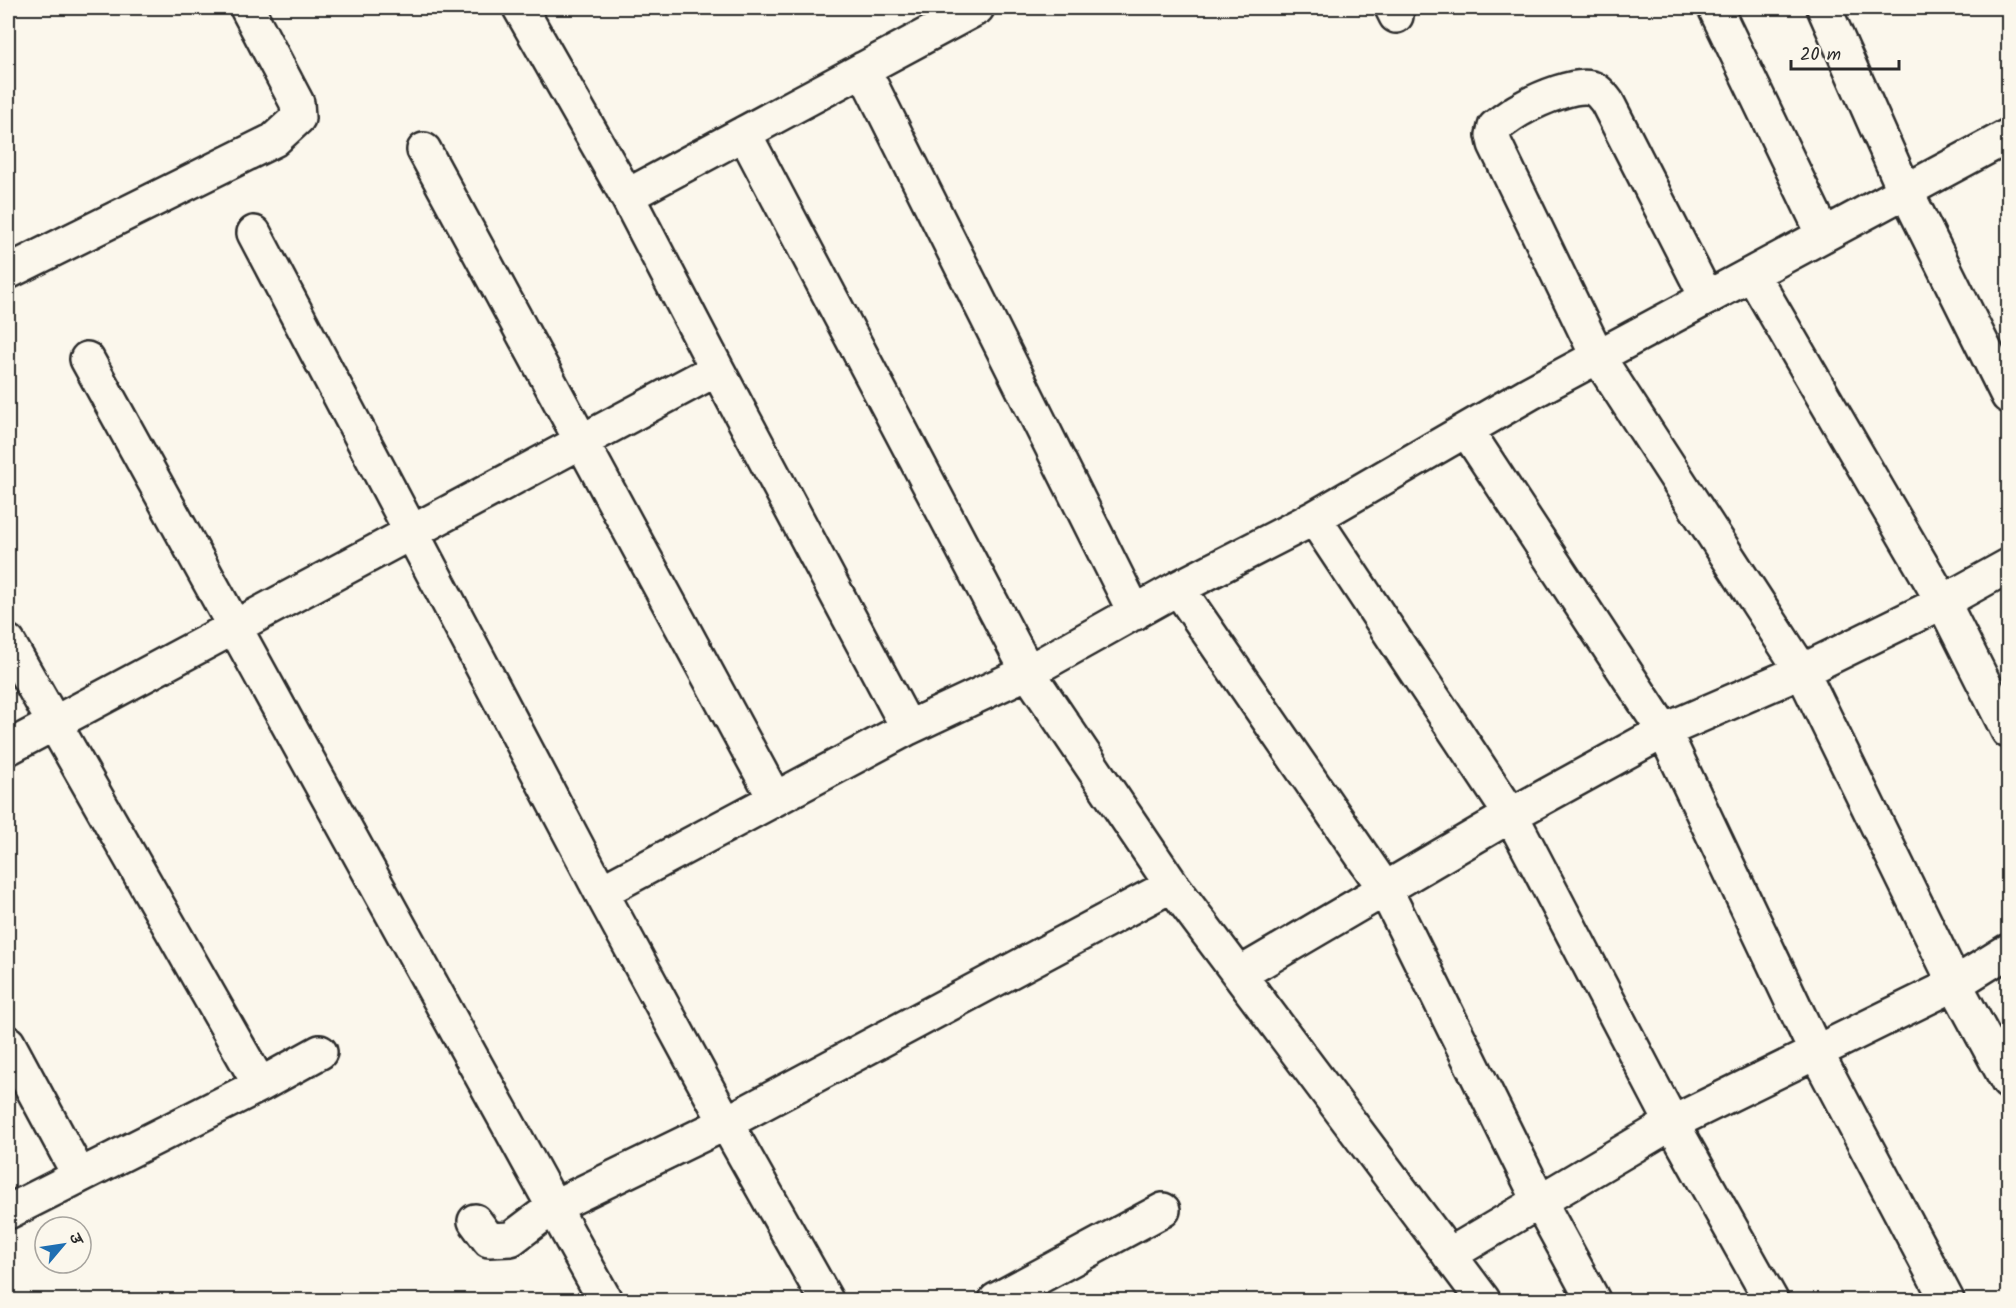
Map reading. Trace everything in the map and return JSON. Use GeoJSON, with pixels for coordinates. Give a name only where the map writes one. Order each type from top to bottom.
{"type":"FeatureCollection","features":[{"type":"Feature","properties":{"kind":"street"},"geometry":{"type":"LineString","coordinates":[[8,272],[274,140],[298,118],[297,103],[248,8]]}},
{"type":"Feature","properties":{"kind":"street"},"geometry":{"type":"LineString","coordinates":[[520,8],[627,196],[908,728]]}},
{"type":"Feature","properties":{"kind":"street"},"geometry":{"type":"LineString","coordinates":[[627,196],[977,8]]}},
{"type":"Feature","properties":{"kind":"street"},"geometry":{"type":"LineString","coordinates":[[1715,8],[1824,235]]}},
{"type":"Feature","properties":{"kind":"street"},"geometry":{"type":"LineString","coordinates":[[1824,8],[1902,189],[1906,190],[2008,396]]}},
{"type":"Feature","properties":{"kind":"street"},"geometry":{"type":"LineString","coordinates":[[863,69],[1135,613]]}},
{"type":"Feature","properties":{"kind":"street"},"geometry":{"type":"LineString","coordinates":[[1707,298],[1607,102],[1600,93],[1583,86],[1568,90],[1522,108],[1495,127],[1493,135],[1495,144],[1598,357],[1802,671],[1955,984],[2008,1082]]}},
{"type":"Feature","properties":{"kind":"street"},"geometry":{"type":"LineString","coordinates":[[744,133],[1028,672],[1172,885],[1483,1300]]}},
{"type":"Feature","properties":{"kind":"street"},"geometry":{"type":"LineString","coordinates":[[601,892],[908,728],[1028,672],[1178,588],[1314,518],[1530,393],[2008,136]]}},
{"type":"Feature","properties":{"kind":"street"},"geometry":{"type":"LineString","coordinates":[[424,150],[775,799]]}},
{"type":"Feature","properties":{"kind":"street"},"geometry":{"type":"LineString","coordinates":[[254,233],[601,892],[726,1123],[826,1300]]}},
{"type":"Feature","properties":{"kind":"street"},"geometry":{"type":"LineString","coordinates":[[1752,274],[1943,602],[2008,731]]}},
{"type":"Feature","properties":{"kind":"street"},"geometry":{"type":"LineString","coordinates":[[87,359],[604,1300]]}},
{"type":"Feature","properties":{"kind":"street"},"geometry":{"type":"LineString","coordinates":[[8,748],[717,369]]}},
{"type":"Feature","properties":{"kind":"street"},"geometry":{"type":"LineString","coordinates":[[1467,431],[1665,731],[1816,1052],[1947,1300]]}},
{"type":"Feature","properties":{"kind":"street"},"geometry":{"type":"LineString","coordinates":[[1314,518],[1511,815],[1672,1123],[1771,1300]]}},
{"type":"Feature","properties":{"kind":"street"},"geometry":{"type":"LineString","coordinates":[[1240,974],[1511,815],[1665,731],[1802,671],[1943,602],[2008,566]]}},
{"type":"Feature","properties":{"kind":"street"},"geometry":{"type":"LineString","coordinates":[[1178,588],[1385,890],[1539,1200],[1593,1300]]}},
{"type":"Feature","properties":{"kind":"street"},"geometry":{"type":"LineString","coordinates":[[8,642],[260,1085]]}},
{"type":"Feature","properties":{"kind":"street"},"geometry":{"type":"LineString","coordinates":[[475,1221],[489,1240],[511,1239],[554,1207],[726,1123],[1172,885]]}},
{"type":"Feature","properties":{"kind":"street"},"geometry":{"type":"LineString","coordinates":[[1449,1255],[1672,1123],[1955,984],[2008,951]]}},
{"type":"Feature","properties":{"kind":"street"},"geometry":{"type":"LineString","coordinates":[[8,1043],[80,1175]]}},
{"type":"Feature","properties":{"kind":"street"},"geometry":{"type":"LineString","coordinates":[[8,1212],[260,1085],[320,1052]]}},
{"type":"Feature","properties":{"kind":"street"},"geometry":{"type":"LineString","coordinates":[[996,1300],[1163,1210]]}}]}
